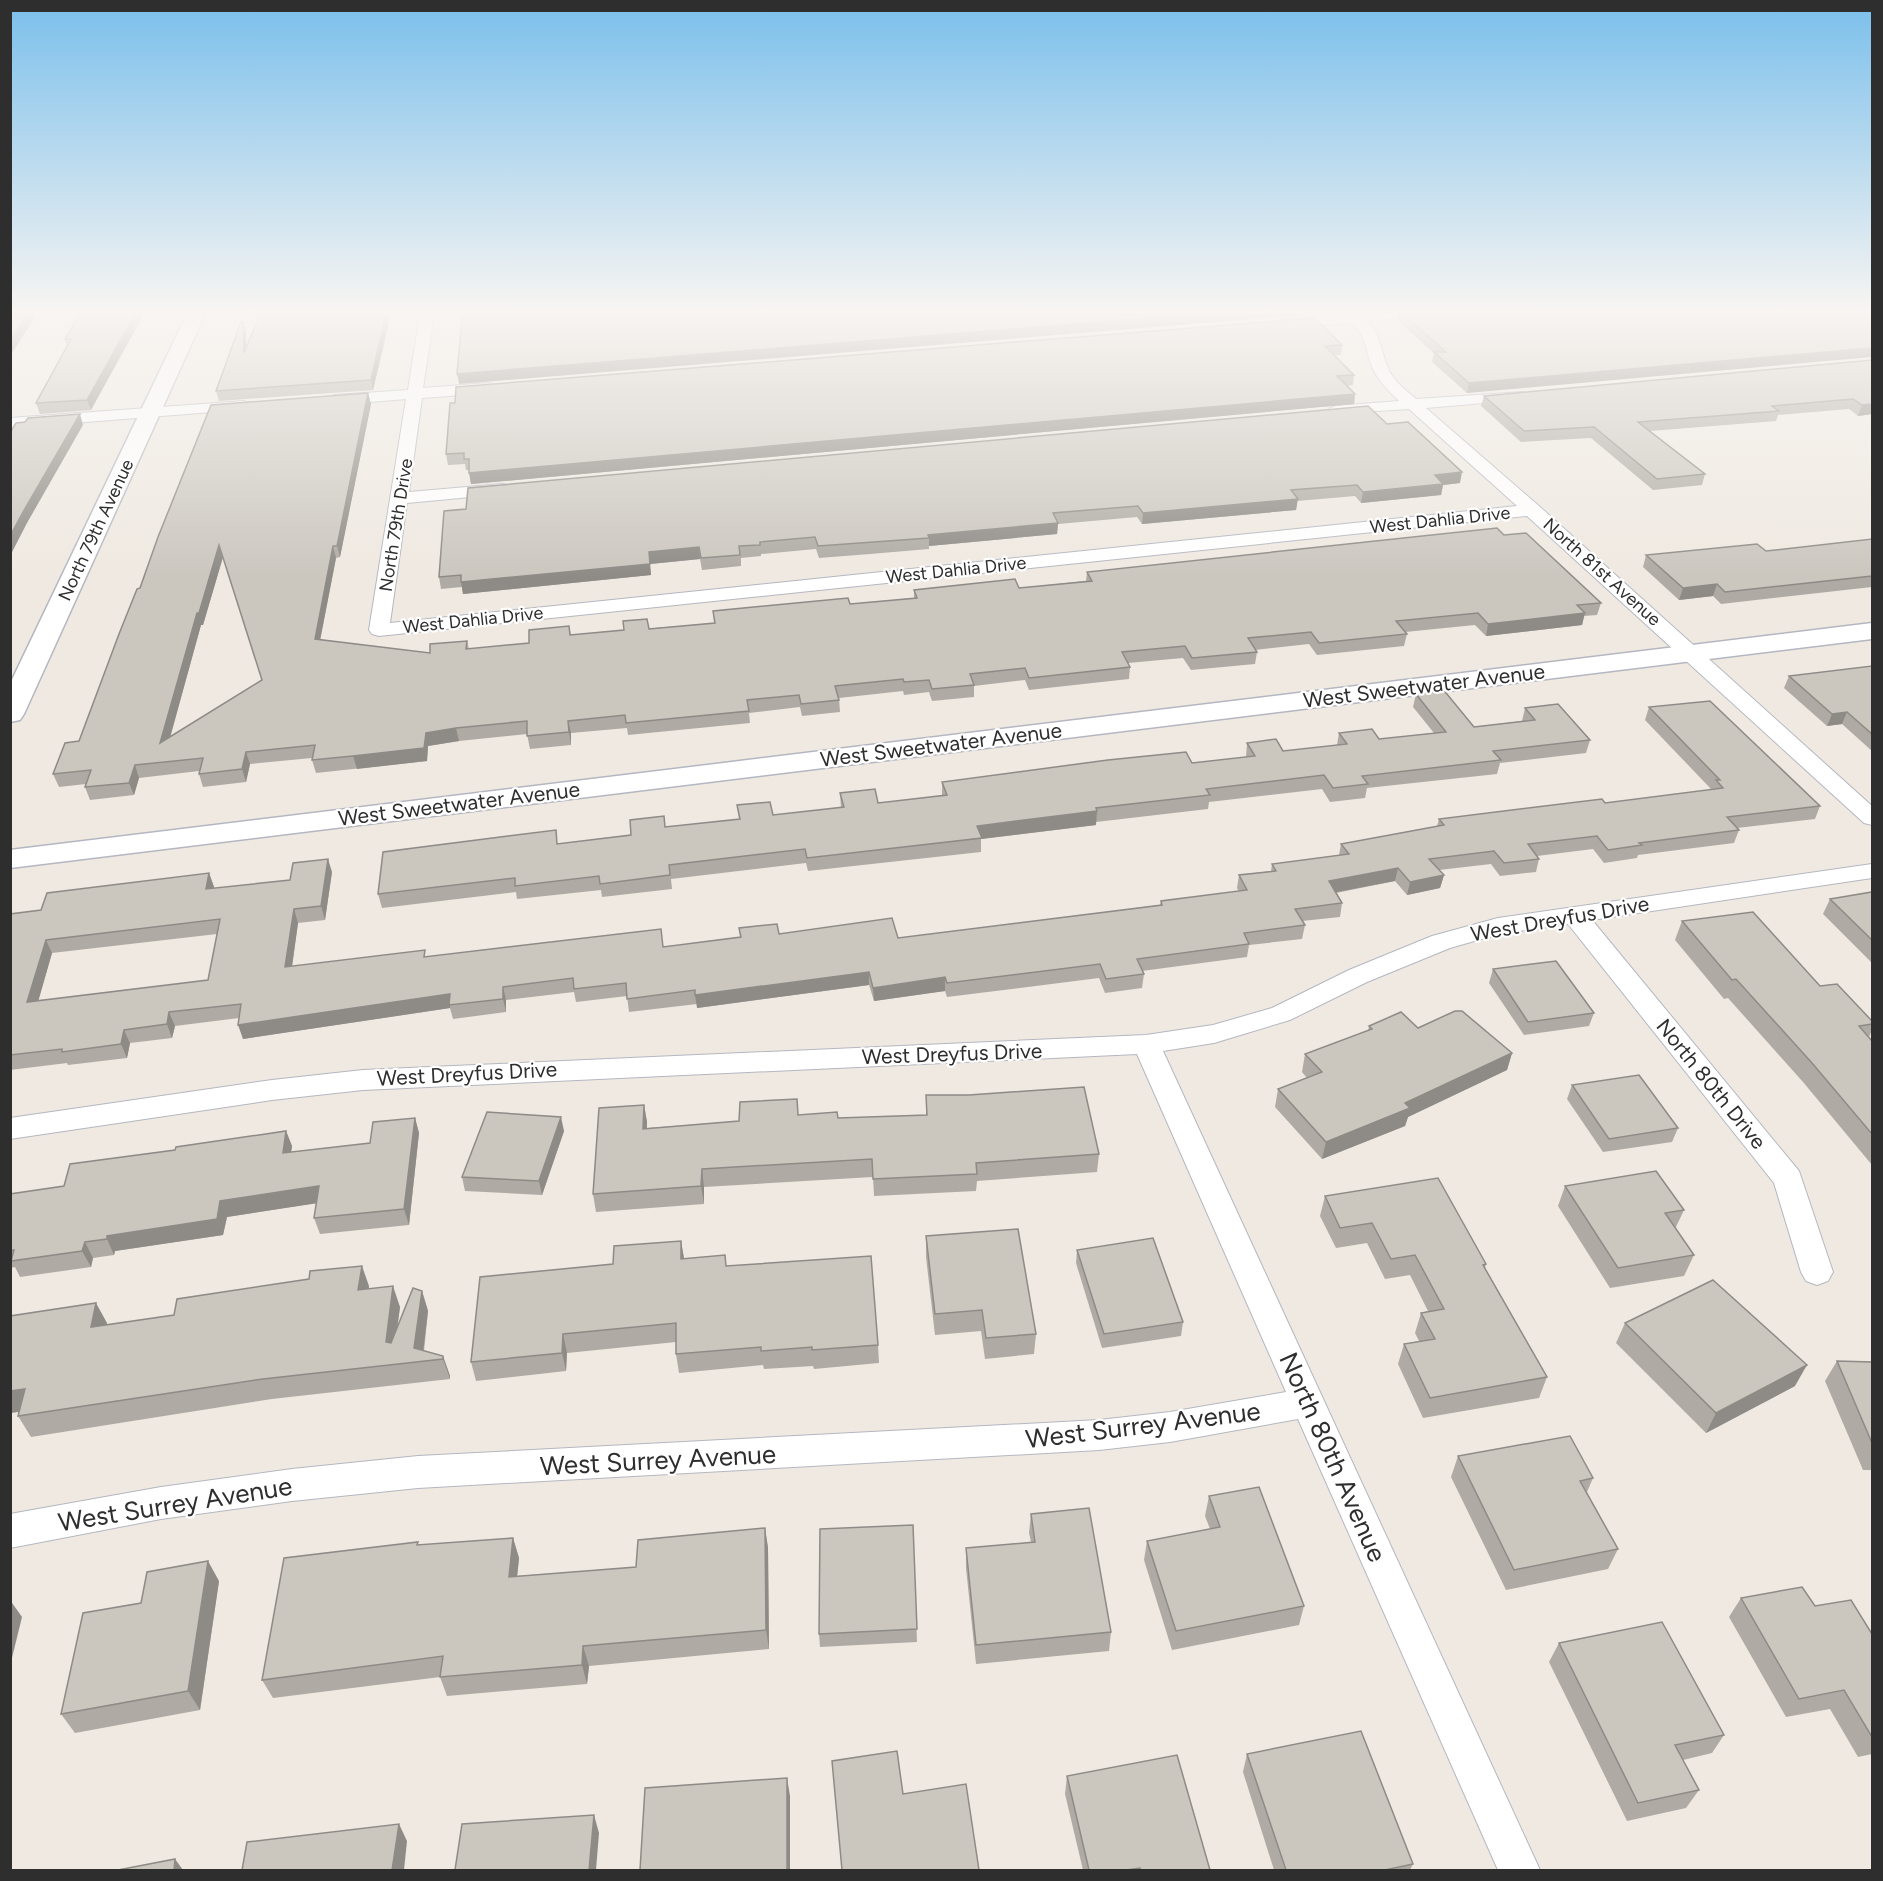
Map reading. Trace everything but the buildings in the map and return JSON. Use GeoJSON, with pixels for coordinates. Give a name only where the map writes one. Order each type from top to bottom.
{"type":"FeatureCollection","features":[{"type":"Feature","properties":{"kind":"street","name":"North 79th Avenue"},"geometry":{"type":"LineString","coordinates":[[10,714],[155,402]]}},
{"type":"Feature","properties":{"kind":"street","name":"North 79th Drive"},"geometry":{"type":"LineString","coordinates":[[379,630],[414,402]]}},
{"type":"Feature","properties":{"kind":"street","name":"North 81st Avenue"},"geometry":{"type":"LineString","coordinates":[[1410,402],[1692,653],[1872,818]]}},
{"type":"Feature","properties":{"kind":"street"},"geometry":{"type":"LineString","coordinates":[[1318,413],[1439,402]]}},
{"type":"Feature","properties":{"kind":"street"},"geometry":{"type":"LineString","coordinates":[[10,423],[255,405]]}},
{"type":"Feature","properties":{"kind":"street"},"geometry":{"type":"LineString","coordinates":[[401,498],[520,487]]}},
{"type":"Feature","properties":{"kind":"street","name":"West Dahlia Drive"},"geometry":{"type":"LineString","coordinates":[[379,630],[1533,510]]}},
{"type":"Feature","properties":{"kind":"street","name":"West Sweetwater Avenue"},"geometry":{"type":"LineString","coordinates":[[10,859],[1872,631]]}},
{"type":"Feature","properties":{"kind":"street","name":"West Dreyfus Drive"},"geometry":{"type":"LineString","coordinates":[[10,1129],[251,1093],[363,1080],[1146,1044],[1214,1034],[1281,1014],[1358,976],[1441,942],[1498,926],[1872,871]]}},
{"type":"Feature","properties":{"kind":"street","name":"North 80th Drive"},"geometry":{"type":"LineString","coordinates":[[1574,914],[1788,1179],[1817,1272]]}},
{"type":"Feature","properties":{"kind":"street","name":"North 80th Avenue"},"geometry":{"type":"LineString","coordinates":[[1146,1044],[1520,1870]]}},
{"type":"Feature","properties":{"kind":"street","name":"West Surrey Avenue"},"geometry":{"type":"LineString","coordinates":[[10,1531],[161,1503],[292,1485],[418,1472],[1099,1435],[1170,1427],[1308,1403]]}}]}
